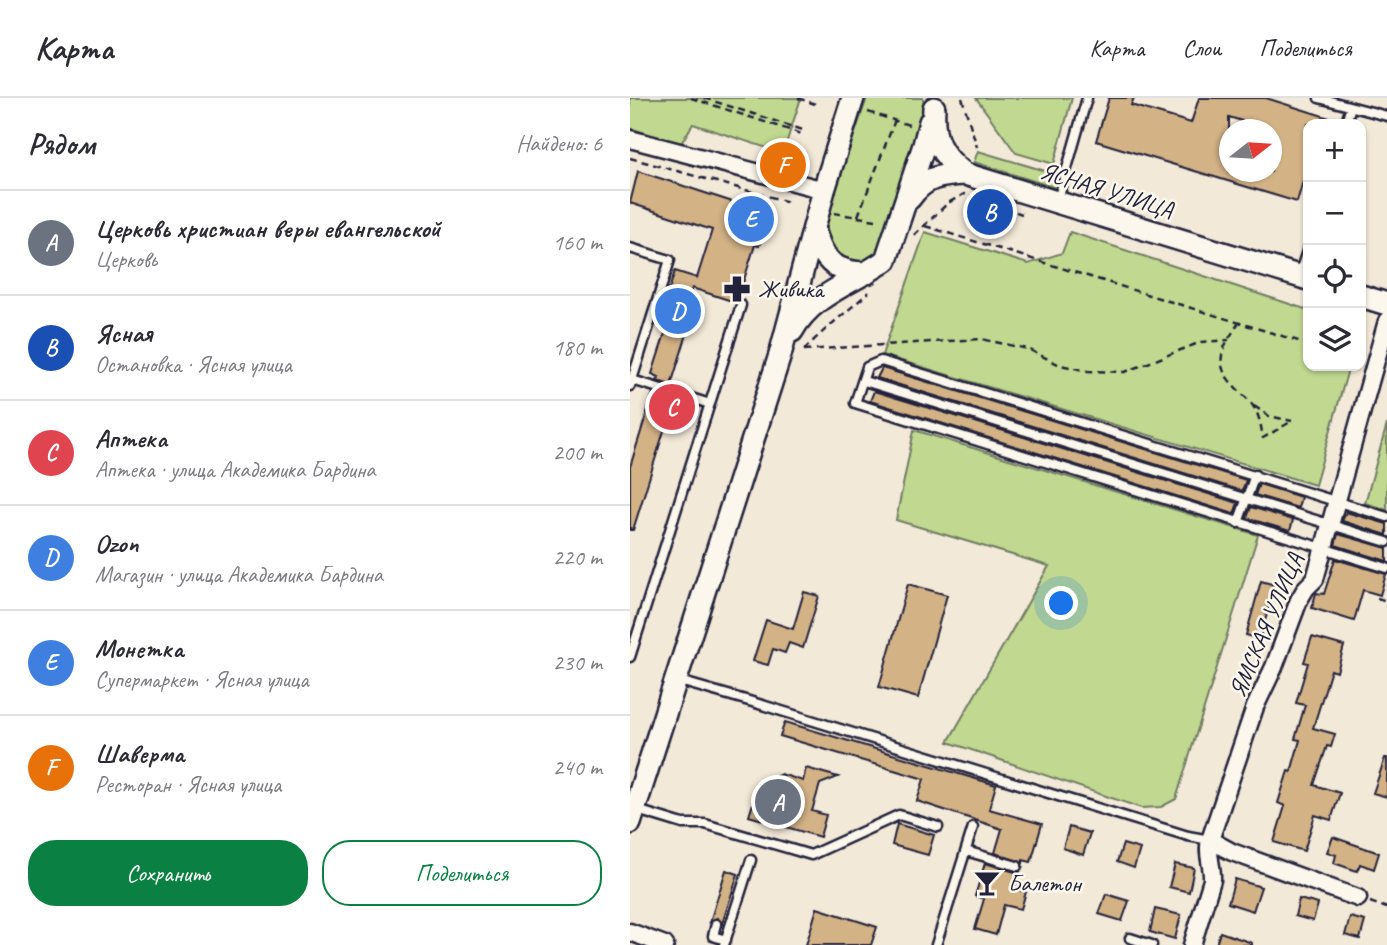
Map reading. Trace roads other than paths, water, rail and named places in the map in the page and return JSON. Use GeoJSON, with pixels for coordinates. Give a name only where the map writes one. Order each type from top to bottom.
{"type":"FeatureCollection","features":[{"type":"Feature","properties":{"kind":"street"},"geometry":{"type":"LineString","coordinates":[[632,816],[780,355],[824,190],[856,102]]}},
{"type":"Feature","properties":{"kind":"street","name":"ЯСНАЯ УЛИЦА"},"geometry":{"type":"LineString","coordinates":[[933,103],[933,135],[946,158],[965,174],[1303,278]]}},
{"type":"Feature","properties":{"kind":"street"},"geometry":{"type":"LineString","coordinates":[[780,355],[799,319],[807,310],[887,260],[925,145],[933,103]]}},
{"type":"Feature","properties":{"kind":"street"},"geometry":{"type":"LineString","coordinates":[[630,139],[824,190]]}},
{"type":"Feature","properties":{"kind":"street"},"geometry":{"type":"LineString","coordinates":[[904,207],[917,188],[926,181],[936,176],[965,174]]}},
{"type":"Feature","properties":{"kind":"street"},"geometry":{"type":"LineString","coordinates":[[814,228],[824,256],[834,266],[855,273],[867,273]]}},
{"type":"Feature","properties":{"kind":"street"},"geometry":{"type":"LineString","coordinates":[[1366,298],[1387,304]]}},
{"type":"Feature","properties":{"kind":"street","name":"ЯМСКАЯ УЛИЦА"},"geometry":{"type":"LineString","coordinates":[[1192,945],[1212,880],[1208,847],[1255,707],[1299,600],[1306,587],[1315,579],[1387,321]]}},
{"type":"Feature","properties":{"kind":"street"},"geometry":{"type":"LineString","coordinates":[[1210,841],[1232,852],[1358,898]]}},
{"type":"Feature","properties":{"kind":"street"},"geometry":{"type":"LineString","coordinates":[[630,932],[665,945]]}},
{"type":"Feature","properties":{"kind":"lane"},"geometry":{"type":"LineString","coordinates":[[1058,203],[1087,98]]}},
{"type":"Feature","properties":{"kind":"lane"},"geometry":{"type":"LineString","coordinates":[[1320,98],[1387,116]]}},
{"type":"Feature","properties":{"kind":"lane"},"geometry":{"type":"LineString","coordinates":[[1347,119],[1351,107]]}},
{"type":"Feature","properties":{"kind":"lane"},"geometry":{"type":"LineString","coordinates":[[630,248],[670,260],[631,383],[710,404]]}},
{"type":"Feature","properties":{"kind":"lane"},"geometry":{"type":"LineString","coordinates":[[630,657],[741,305]]}},
{"type":"Feature","properties":{"kind":"lane"},"geometry":{"type":"LineString","coordinates":[[1387,517],[881,361],[867,367],[855,403],[1387,568]]}},
{"type":"Feature","properties":{"kind":"lane"},"geometry":{"type":"LineString","coordinates":[[864,381],[1387,542]]}},
{"type":"Feature","properties":{"kind":"lane"},"geometry":{"type":"LineString","coordinates":[[1238,523],[1255,475]]}},
{"type":"Feature","properties":{"kind":"lane"},"geometry":{"type":"LineString","coordinates":[[677,680],[1210,841]]}},
{"type":"Feature","properties":{"kind":"lane"},"geometry":{"type":"LineString","coordinates":[[632,816],[683,824],[705,824],[811,855],[899,815],[938,827]]}},
{"type":"Feature","properties":{"kind":"lane"},"geometry":{"type":"LineString","coordinates":[[936,945],[973,827]]}},
{"type":"Feature","properties":{"kind":"lane"},"geometry":{"type":"LineString","coordinates":[[966,850],[1017,866]]}},
{"type":"Feature","properties":{"kind":"lane"},"geometry":{"type":"LineString","coordinates":[[716,924],[713,936],[725,942],[751,860]]}},
{"type":"Feature","properties":{"kind":"lane"},"geometry":{"type":"LineString","coordinates":[[1130,939],[1152,945]]}},
{"type":"Feature","properties":{"kind":"place","name":"Шаверма"},"geometry":{"type":"Point","coordinates":[783,165]}},
{"type":"Feature","properties":{"kind":"place","name":"Ясная"},"geometry":{"type":"Point","coordinates":[990,212]}},
{"type":"Feature","properties":{"kind":"place","name":"Монетка"},"geometry":{"type":"Point","coordinates":[751,219]}},
{"type":"Feature","properties":{"kind":"place","name":"Живика"},"geometry":{"type":"Point","coordinates":[737,289]}},
{"type":"Feature","properties":{"kind":"place","name":"Ozon"},"geometry":{"type":"Point","coordinates":[678,311]}},
{"type":"Feature","properties":{"kind":"place","name":"Аптека"},"geometry":{"type":"Point","coordinates":[672,407]}},
{"type":"Feature","properties":{"kind":"place","name":"Церковь христиан веры евангельской"},"geometry":{"type":"Point","coordinates":[778,802]}},
{"type":"Feature","properties":{"kind":"place","name":"Балетон"},"geometry":{"type":"Point","coordinates":[987,883]}}]}
